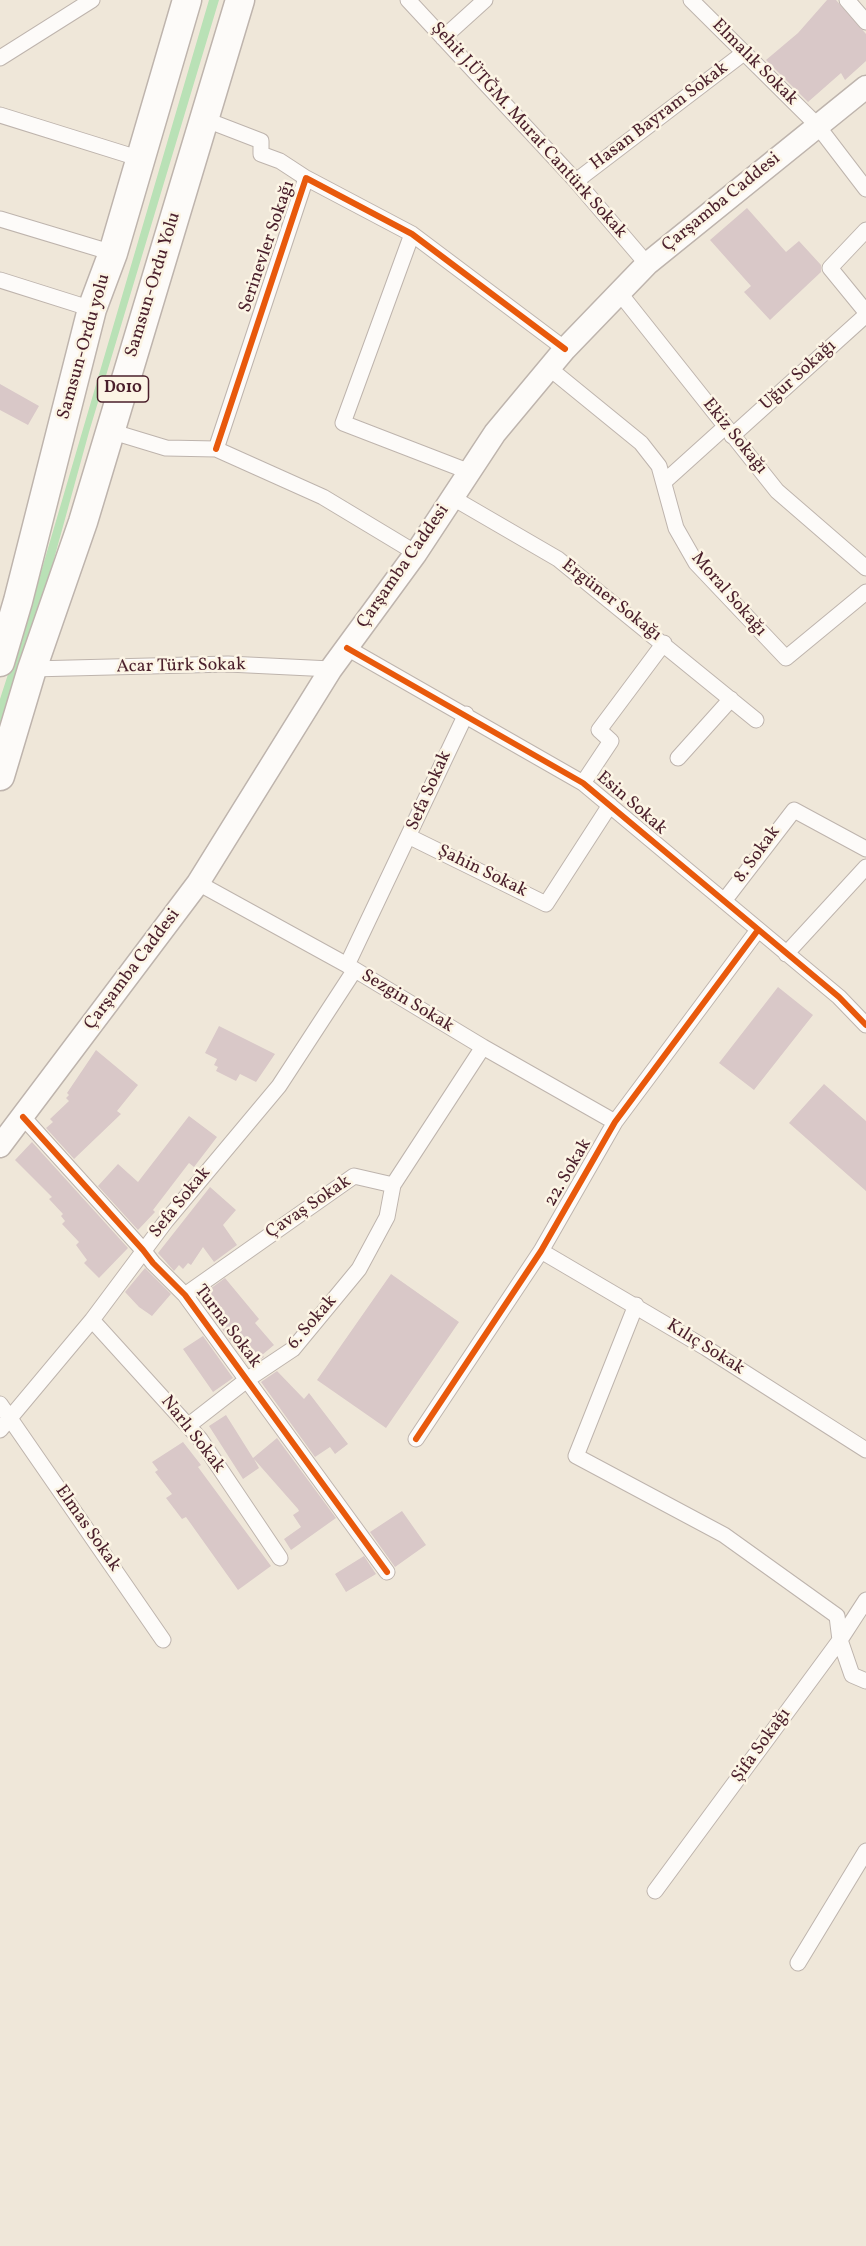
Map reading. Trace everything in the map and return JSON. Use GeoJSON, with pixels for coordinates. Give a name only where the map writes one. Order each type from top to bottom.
{"type":"FeatureCollection","features":[{"type":"Feature","properties":{"kind":"highway","name":"Samsun-Ordu yolu"},"geometry":{"type":"LineString","coordinates":[[0,662],[9,599],[92,309],[113,253],[141,159],[185,0]]}},
{"type":"Feature","properties":{"kind":"highway","name":"Samsun-Ordu Yolu"},"geometry":{"type":"LineString","coordinates":[[0,776],[32,669],[83,522],[240,0]]}},
{"type":"Feature","properties":{"kind":"main road","name":"Çarşamba Caddesi"},"geometry":{"type":"LineString","coordinates":[[0,1146],[198,883],[330,669],[416,552],[495,434],[565,349],[618,291],[647,264],[866,87]]}},
{"type":"Feature","properties":{"kind":"street"},"geometry":{"type":"LineString","coordinates":[[0,58],[92,0]]}},
{"type":"Feature","properties":{"kind":"street","name":"Şehit J.ÜTĞM. Murat Cantürk Sokak"},"geometry":{"type":"LineString","coordinates":[[408,0],[576,181],[647,264]]}},
{"type":"Feature","properties":{"kind":"street"},"geometry":{"type":"LineString","coordinates":[[443,38],[485,0]]}},
{"type":"Feature","properties":{"kind":"street","name":"Elmalık Sokak"},"geometry":{"type":"LineString","coordinates":[[691,0],[817,125],[866,189]]}},
{"type":"Feature","properties":{"kind":"street"},"geometry":{"type":"LineString","coordinates":[[847,0],[866,22]]}},
{"type":"Feature","properties":{"kind":"street","name":"Hasan Bayram Sokak"},"geometry":{"type":"LineString","coordinates":[[576,181],[745,52]]}},
{"type":"Feature","properties":{"kind":"street"},"geometry":{"type":"LineString","coordinates":[[0,115],[141,159]]}},
{"type":"Feature","properties":{"kind":"street"},"geometry":{"type":"LineString","coordinates":[[204,119],[261,141],[261,154],[280,161],[306,178]]}},
{"type":"Feature","properties":{"kind":"street","name":"Serinevler Sokağı"},"geometry":{"type":"LineString","coordinates":[[216,449],[306,178],[412,234],[565,349]]}},
{"type":"Feature","properties":{"kind":"street"},"geometry":{"type":"LineString","coordinates":[[0,219],[113,253]]}},
{"type":"Feature","properties":{"kind":"street","name":"Uğur Sokağı"},"geometry":{"type":"LineString","coordinates":[[664,482],[729,431],[866,314],[830,268],[866,230]]}},
{"type":"Feature","properties":{"kind":"street"},"geometry":{"type":"LineString","coordinates":[[412,234],[343,423],[470,472]]}},
{"type":"Feature","properties":{"kind":"street"},"geometry":{"type":"LineString","coordinates":[[0,280],[92,309]]}},
{"type":"Feature","properties":{"kind":"street","name":"Ekiz Sokağı"},"geometry":{"type":"LineString","coordinates":[[618,291],[777,491],[866,568]]}},
{"type":"Feature","properties":{"kind":"street","name":"Moral Sokağı"},"geometry":{"type":"LineString","coordinates":[[549,368],[641,443],[659,466],[676,528],[696,563],[786,658],[866,592]]}},
{"type":"Feature","properties":{"kind":"street"},"geometry":{"type":"LineString","coordinates":[[110,431],[166,448],[216,449],[323,496],[416,552]]}},
{"type":"Feature","properties":{"kind":"street","name":"Ergüner Sokağı"},"geometry":{"type":"LineString","coordinates":[[453,498],[558,559],[756,720]]}},
{"type":"Feature","properties":{"kind":"street"},"geometry":{"type":"LineString","coordinates":[[583,783],[611,741],[599,730],[664,643]]}},
{"type":"Feature","properties":{"kind":"street","name":"Esin Sokak"},"geometry":{"type":"LineString","coordinates":[[347,648],[583,783],[864,1018]]}},
{"type":"Feature","properties":{"kind":"street","name":"Acar Türk Sokak"},"geometry":{"type":"LineString","coordinates":[[32,669],[228,664],[330,669]]}},
{"type":"Feature","properties":{"kind":"street"},"geometry":{"type":"LineString","coordinates":[[678,758],[731,699]]}},
{"type":"Feature","properties":{"kind":"street","name":"Sefa Sokak"},"geometry":{"type":"LineString","coordinates":[[5,1424],[92,1320],[143,1250],[279,1086],[351,968],[466,714]]}},
{"type":"Feature","properties":{"kind":"street","name":"Şahin Sokak"},"geometry":{"type":"LineString","coordinates":[[410,837],[546,904],[610,805]]}},
{"type":"Feature","properties":{"kind":"street","name":"8. Sokak"},"geometry":{"type":"LineString","coordinates":[[724,902],[794,810],[866,849]]}},
{"type":"Feature","properties":{"kind":"street"},"geometry":{"type":"LineString","coordinates":[[786,954],[866,867]]}},
{"type":"Feature","properties":{"kind":"street","name":"Sezgin Sokak"},"geometry":{"type":"LineString","coordinates":[[198,883],[351,968],[615,1122]]}},
{"type":"Feature","properties":{"kind":"street","name":"22. Sokak"},"geometry":{"type":"LineString","coordinates":[[416,1439],[541,1251],[615,1122],[758,930]]}},
{"type":"Feature","properties":{"kind":"street"},"geometry":{"type":"LineString","coordinates":[[393,1185],[483,1047]]}},
{"type":"Feature","properties":{"kind":"street","name":"Turna Sokak"},"geometry":{"type":"LineString","coordinates":[[23,1117],[153,1263],[185,1295],[387,1572]]}},
{"type":"Feature","properties":{"kind":"street","name":"Çavaş Sokak"},"geometry":{"type":"LineString","coordinates":[[185,1295],[354,1176],[393,1185]]}},
{"type":"Feature","properties":{"kind":"street","name":"6. Sokak"},"geometry":{"type":"LineString","coordinates":[[189,1425],[248,1379],[292,1349],[359,1269],[387,1217],[393,1185]]}},
{"type":"Feature","properties":{"kind":"street","name":"Kılıç Sokak"},"geometry":{"type":"LineString","coordinates":[[541,1251],[636,1305],[866,1450]]}},
{"type":"Feature","properties":{"kind":"street"},"geometry":{"type":"LineString","coordinates":[[636,1305],[576,1456],[724,1535],[837,1616],[840,1640],[852,1674],[866,1681]]}},
{"type":"Feature","properties":{"kind":"street","name":"Narlı Sokak"},"geometry":{"type":"LineString","coordinates":[[92,1320],[189,1425],[280,1558]]}},
{"type":"Feature","properties":{"kind":"street","name":"Elmas Sokak"},"geometry":{"type":"LineString","coordinates":[[0,1404],[5,1424],[163,1640]]}},
{"type":"Feature","properties":{"kind":"street","name":"Şifa Sokağı"},"geometry":{"type":"LineString","coordinates":[[655,1891],[840,1640],[866,1600]]}},
{"type":"Feature","properties":{"kind":"street"},"geometry":{"type":"LineString","coordinates":[[798,1963],[866,1851]]}},
{"type":"Feature","properties":{"kind":"green space"},"geometry":{"type":"Polygon","coordinates":[[[209,0],[219,0],[89,432],[27,657],[0,736],[0,699],[41,572],[209,0]]]}},
{"type":"Feature","properties":{"kind":"building"},"geometry":{"type":"Polygon","coordinates":[[[827,0],[836,0],[866,34],[866,61],[845,80],[841,73],[808,102],[766,60],[798,33],[827,0]]]}},
{"type":"Feature","properties":{"kind":"building"},"geometry":{"type":"Polygon","coordinates":[[[747,208],[786,252],[799,241],[821,265],[821,272],[770,320],[744,292],[751,286],[710,240],[747,208]]]}},
{"type":"Feature","properties":{"kind":"building"},"geometry":{"type":"Polygon","coordinates":[[[0,384],[39,406],[28,425],[0,410],[0,384]]]}},
{"type":"Feature","properties":{"kind":"building"},"geometry":{"type":"Polygon","coordinates":[[[778,987],[813,1015],[754,1090],[719,1063],[778,987]]]}},
{"type":"Feature","properties":{"kind":"building"},"geometry":{"type":"Polygon","coordinates":[[[219,1026],[275,1054],[256,1082],[240,1074],[236,1081],[216,1071],[218,1067],[214,1065],[217,1059],[205,1053],[219,1026]]]}},
{"type":"Feature","properties":{"kind":"building"},"geometry":{"type":"Polygon","coordinates":[[[96,1050],[138,1085],[117,1111],[121,1114],[74,1159],[46,1128],[53,1122],[50,1119],[69,1101],[66,1098],[69,1095],[67,1093],[96,1050]]]}},
{"type":"Feature","properties":{"kind":"building"},"geometry":{"type":"Polygon","coordinates":[[[824,1084],[866,1121],[866,1191],[789,1123],[824,1084]]]}},
{"type":"Feature","properties":{"kind":"building"},"geometry":{"type":"Polygon","coordinates":[[[189,1116],[217,1137],[194,1167],[189,1163],[153,1210],[155,1212],[138,1230],[98,1186],[118,1164],[138,1182],[189,1116]]]}},
{"type":"Feature","properties":{"kind":"building"},"geometry":{"type":"Polygon","coordinates":[[[32,1142],[128,1248],[99,1278],[84,1263],[87,1260],[76,1245],[79,1242],[62,1224],[65,1221],[61,1216],[63,1214],[49,1199],[52,1197],[15,1160],[32,1142]]]}},
{"type":"Feature","properties":{"kind":"building"},"geometry":{"type":"Polygon","coordinates":[[[210,1187],[236,1210],[223,1225],[237,1245],[214,1262],[203,1247],[191,1265],[188,1263],[183,1269],[179,1265],[174,1271],[158,1253],[210,1187]]]}},
{"type":"Feature","properties":{"kind":"building"},"geometry":{"type":"Polygon","coordinates":[[[145,1268],[171,1294],[152,1316],[139,1307],[125,1292],[145,1268]]]}},
{"type":"Feature","properties":{"kind":"building"},"geometry":{"type":"Polygon","coordinates":[[[391,1274],[459,1322],[386,1428],[317,1380],[391,1274]]]}},
{"type":"Feature","properties":{"kind":"building"},"geometry":{"type":"Polygon","coordinates":[[[225,1278],[259,1319],[255,1323],[274,1345],[262,1355],[264,1357],[249,1366],[199,1297],[225,1278]]]}},
{"type":"Feature","properties":{"kind":"building"},"geometry":{"type":"Polygon","coordinates":[[[203,1336],[233,1378],[213,1392],[183,1349],[203,1336]]]}},
{"type":"Feature","properties":{"kind":"building"},"geometry":{"type":"Polygon","coordinates":[[[277,1371],[304,1399],[309,1393],[348,1444],[335,1454],[330,1447],[315,1457],[261,1382],[277,1371]]]}},
{"type":"Feature","properties":{"kind":"building"},"geometry":{"type":"Polygon","coordinates":[[[226,1415],[253,1458],[277,1438],[336,1518],[291,1550],[284,1539],[301,1527],[293,1515],[299,1511],[254,1459],[259,1468],[243,1479],[209,1426],[226,1415]]]}},
{"type":"Feature","properties":{"kind":"building"},"geometry":{"type":"Polygon","coordinates":[[[183,1442],[201,1465],[198,1467],[271,1566],[238,1590],[186,1517],[182,1519],[166,1498],[172,1494],[155,1472],[158,1470],[152,1462],[183,1442]]]}},
{"type":"Feature","properties":{"kind":"building"},"geometry":{"type":"Polygon","coordinates":[[[402,1511],[426,1545],[395,1567],[370,1532],[402,1511]]]}},
{"type":"Feature","properties":{"kind":"building"},"geometry":{"type":"Polygon","coordinates":[[[364,1556],[376,1574],[346,1592],[335,1574],[364,1556]]]}},
{"type":"Feature","properties":{"kind":"cycle path"},"geometry":{"type":"LineString","coordinates":[[216,449],[306,178],[412,234],[565,349]]}},
{"type":"Feature","properties":{"kind":"cycle path"},"geometry":{"type":"LineString","coordinates":[[347,648],[583,783],[839,997],[866,1025]]}},
{"type":"Feature","properties":{"kind":"cycle path"},"geometry":{"type":"LineString","coordinates":[[416,1439],[541,1251],[615,1122],[758,930]]}},
{"type":"Feature","properties":{"kind":"cycle path"},"geometry":{"type":"LineString","coordinates":[[23,1117],[153,1263],[185,1295],[387,1572]]}}]}
